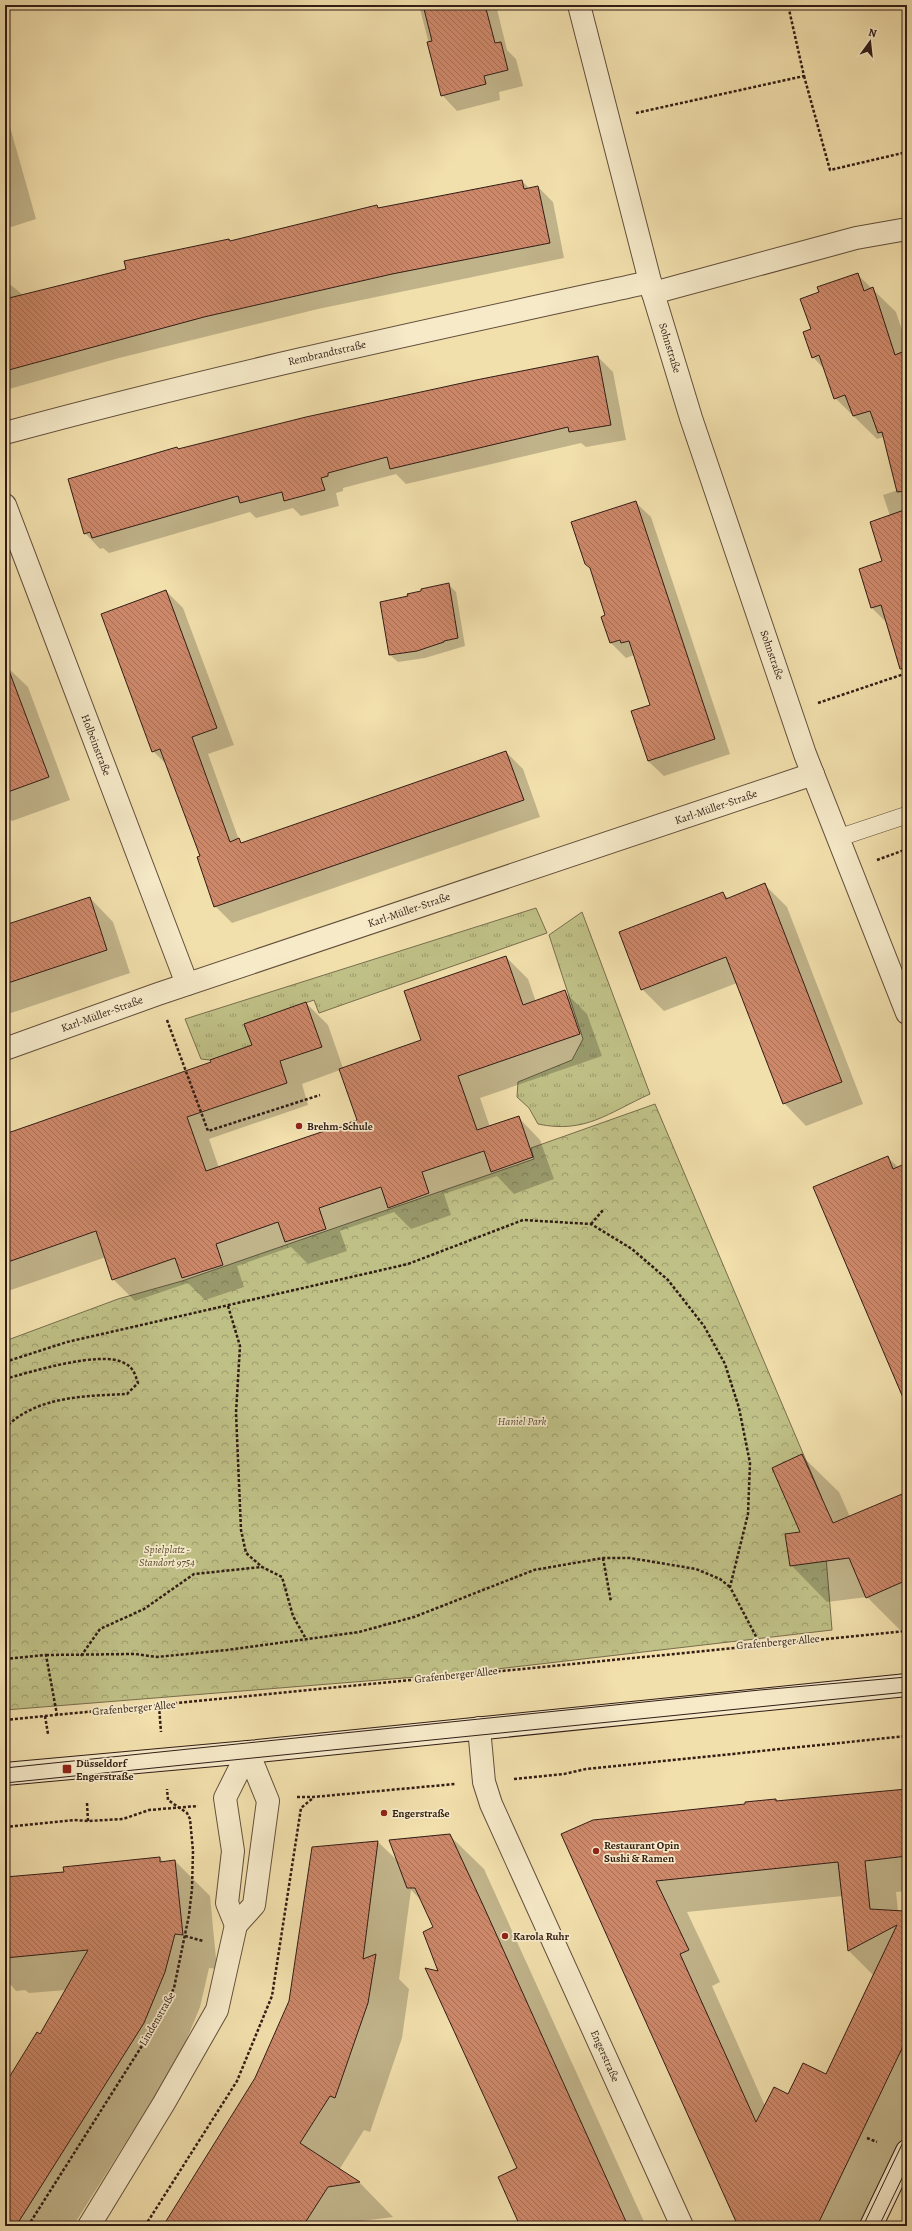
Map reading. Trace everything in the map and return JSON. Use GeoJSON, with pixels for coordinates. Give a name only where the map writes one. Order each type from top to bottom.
{"type":"FeatureCollection","features":[{"type":"Feature","properties":{"kind":"street","name":"Sohnstraße"},"geometry":{"type":"LineString","coordinates":[[579,5],[652,287],[691,418],[813,774],[907,1013]]}},
{"type":"Feature","properties":{"kind":"street"},"geometry":{"type":"LineString","coordinates":[[652,287],[856,238],[907,229]]}},
{"type":"Feature","properties":{"kind":"street","name":"Rembrandtstraße"},"geometry":{"type":"LineString","coordinates":[[5,434],[144,396],[311,356],[652,287]]}},
{"type":"Feature","properties":{"kind":"street","name":"Holbeinstraße"},"geometry":{"type":"LineString","coordinates":[[5,505],[187,984]]}},
{"type":"Feature","properties":{"kind":"street","name":"Karl-Müller-Straße"},"geometry":{"type":"LineString","coordinates":[[5,1049],[187,984],[813,774]]}},
{"type":"Feature","properties":{"kind":"street"},"geometry":{"type":"LineString","coordinates":[[5,1774],[248,1752],[907,1685]]}},
{"type":"Feature","properties":{"kind":"street","name":"Engerstraße"},"geometry":{"type":"LineString","coordinates":[[479,1728],[484,1782],[491,1804],[682,2226]]}},
{"type":"Feature","properties":{"kind":"street"},"geometry":{"type":"LineString","coordinates":[[89,2226],[164,2103],[217,2010],[236,1925],[254,1905],[268,1801],[248,1752]]}},
{"type":"Feature","properties":{"kind":"street"},"geometry":{"type":"LineString","coordinates":[[236,1925],[227,1903],[233,1851],[225,1798],[248,1752]]}},
{"type":"Feature","properties":{"kind":"street"},"geometry":{"type":"LineString","coordinates":[[871,2226],[907,2151]]}},
{"type":"Feature","properties":{"kind":"lane"},"geometry":{"type":"LineString","coordinates":[[838,838],[907,815]]}},
{"type":"Feature","properties":{"kind":"path"},"geometry":{"type":"LineString","coordinates":[[788,5],[804,76],[830,170],[907,152]]}},
{"type":"Feature","properties":{"kind":"path"},"geometry":{"type":"LineString","coordinates":[[609,118],[804,76]]}},
{"type":"Feature","properties":{"kind":"path"},"geometry":{"type":"LineString","coordinates":[[791,711],[907,674]]}},
{"type":"Feature","properties":{"kind":"path"},"geometry":{"type":"LineString","coordinates":[[158,994],[208,1131],[320,1095]]}},
{"type":"Feature","properties":{"kind":"path"},"geometry":{"type":"LineString","coordinates":[[591,1224],[604,1209]]}},
{"type":"Feature","properties":{"kind":"path"},"geometry":{"type":"LineString","coordinates":[[5,1362],[67,1342],[408,1264],[523,1220],[591,1224],[632,1249],[668,1280],[704,1326],[725,1364],[739,1408],[750,1463],[748,1514],[730,1587]]}},
{"type":"Feature","properties":{"kind":"path"},"geometry":{"type":"LineString","coordinates":[[228,1306],[240,1346],[236,1413],[241,1530],[246,1553],[262,1567],[282,1577],[293,1616],[306,1639]]}},
{"type":"Feature","properties":{"kind":"path"},"geometry":{"type":"LineString","coordinates":[[5,1379],[59,1364],[105,1359],[124,1362],[134,1371],[138,1383],[127,1394],[60,1398],[14,1418],[5,1428]]}},
{"type":"Feature","properties":{"kind":"path"},"geometry":{"type":"LineString","coordinates":[[603,1558],[611,1602]]}},
{"type":"Feature","properties":{"kind":"path"},"geometry":{"type":"LineString","coordinates":[[5,1658],[46,1655],[82,1656],[135,1654],[157,1657],[359,1632],[414,1617],[534,1570],[603,1558],[630,1558],[696,1569],[720,1579],[730,1587],[760,1644]]}},
{"type":"Feature","properties":{"kind":"path"},"geometry":{"type":"LineString","coordinates":[[82,1656],[100,1629],[144,1609],[194,1574],[262,1567]]}},
{"type":"Feature","properties":{"kind":"path","name":"Grafenberger Allee"},"geometry":{"type":"LineString","coordinates":[[5,1720],[159,1706],[907,1630]]}},
{"type":"Feature","properties":{"kind":"path"},"geometry":{"type":"LineString","coordinates":[[46,1655],[57,1715]]}},
{"type":"Feature","properties":{"kind":"path"},"geometry":{"type":"LineString","coordinates":[[159,1706],[160,1727]]}},
{"type":"Feature","properties":{"kind":"path"},"geometry":{"type":"LineString","coordinates":[[46,1716],[48,1734]]}},
{"type":"Feature","properties":{"kind":"path"},"geometry":{"type":"LineString","coordinates":[[297,1797],[313,1797],[484,1782],[907,1736]]}},
{"type":"Feature","properties":{"kind":"path","name":"Lindenstraße"},"geometry":{"type":"LineString","coordinates":[[28,2226],[157,2022],[174,1988],[185,1936],[191,1896],[193,1851],[190,1819],[187,1813],[168,1800],[167,1793]]}},
{"type":"Feature","properties":{"kind":"path"},"geometry":{"type":"LineString","coordinates":[[87,1803],[88,1821]]}},
{"type":"Feature","properties":{"kind":"path"},"geometry":{"type":"LineString","coordinates":[[5,1826],[74,1820],[88,1821],[123,1819],[149,1810],[203,1806]]}},
{"type":"Feature","properties":{"kind":"path"},"geometry":{"type":"LineString","coordinates":[[185,1936],[203,1940]]}},
{"type":"Feature","properties":{"kind":"path"},"geometry":{"type":"LineString","coordinates":[[867,2138],[877,2142]]}},
{"type":"Feature","properties":{"kind":"green space"},"geometry":{"type":"Polygon","coordinates":[[[536,908],[547,933],[319,1013],[314,1000],[244,1024],[252,1045],[210,1060],[201,1059],[185,1019],[536,908]]]}},
{"type":"Feature","properties":{"kind":"green space"},"geometry":{"type":"Polygon","coordinates":[[[582,912],[650,1094],[596,1120],[583,1124],[555,1126],[538,1124],[529,1108],[517,1097],[518,1082],[572,1060],[583,1039],[549,935],[582,912]]]}},
{"type":"Feature","properties":{"kind":"green space","name":"Haniel Park"},"geometry":{"type":"Polygon","coordinates":[[[655,1104],[821,1496],[832,1630],[454,1674],[5,1710],[5,1341],[118,1299],[182,1281],[534,1159],[531,1148],[655,1104]]]}},
{"type":"Feature","properties":{"kind":"building"},"geometry":{"type":"Polygon","coordinates":[[[423,5],[485,5],[495,43],[501,42],[508,70],[484,76],[486,84],[441,96],[427,42],[432,41],[423,5]]]}},
{"type":"Feature","properties":{"kind":"building"},"geometry":{"type":"Polygon","coordinates":[[[522,180],[524,189],[538,186],[550,243],[392,274],[204,317],[5,371],[5,299],[126,269],[124,261],[229,239],[230,241],[377,205],[378,208],[522,180]]]}},
{"type":"Feature","properties":{"kind":"building"},"geometry":{"type":"Polygon","coordinates":[[[858,273],[864,291],[873,287],[895,355],[907,350],[907,491],[897,492],[882,432],[878,433],[870,411],[853,416],[845,395],[834,399],[819,355],[812,358],[803,332],[811,329],[800,299],[819,292],[817,287],[858,273]]]}},
{"type":"Feature","properties":{"kind":"building"},"geometry":{"type":"Polygon","coordinates":[[[598,356],[611,425],[569,432],[568,427],[390,469],[387,457],[328,473],[328,476],[321,478],[325,490],[284,501],[282,492],[240,503],[238,496],[92,538],[90,532],[84,534],[68,479],[177,447],[178,449],[306,417],[476,380],[598,356]]]}},
{"type":"Feature","properties":{"kind":"building"},"geometry":{"type":"Polygon","coordinates":[[[636,501],[715,739],[648,761],[631,711],[650,705],[629,641],[621,643],[620,640],[610,643],[601,617],[605,615],[590,568],[585,564],[571,522],[636,501]]]}},
{"type":"Feature","properties":{"kind":"building"},"geometry":{"type":"Polygon","coordinates":[[[907,509],[907,668],[900,669],[881,605],[871,608],[859,569],[882,561],[870,522],[907,509]]]}},
{"type":"Feature","properties":{"kind":"building"},"geometry":{"type":"Polygon","coordinates":[[[449,583],[458,638],[444,641],[417,651],[389,655],[380,602],[408,596],[407,594],[421,591],[421,589],[449,583]]]}},
{"type":"Feature","properties":{"kind":"building"},"geometry":{"type":"Polygon","coordinates":[[[166,590],[217,728],[192,737],[230,842],[239,838],[241,843],[506,751],[524,800],[214,907],[197,857],[200,856],[160,749],[152,752],[101,614],[166,590]]]}},
{"type":"Feature","properties":{"kind":"building"},"geometry":{"type":"Polygon","coordinates":[[[5,668],[8,668],[49,777],[5,793],[5,668]]]}},
{"type":"Feature","properties":{"kind":"building"},"geometry":{"type":"Polygon","coordinates":[[[765,883],[842,1082],[783,1104],[726,957],[641,990],[619,932],[723,892],[726,899],[765,883]]]}},
{"type":"Feature","properties":{"kind":"building"},"geometry":{"type":"Polygon","coordinates":[[[90,897],[107,950],[5,984],[5,925],[90,897]]]}},
{"type":"Feature","properties":{"kind":"building"},"geometry":{"type":"Polygon","coordinates":[[[506,956],[523,1005],[565,990],[580,1034],[458,1076],[477,1130],[519,1116],[533,1157],[491,1172],[484,1151],[422,1172],[429,1193],[388,1208],[381,1187],[319,1208],[326,1229],[285,1242],[278,1222],[216,1244],[223,1265],[182,1278],[175,1258],[112,1280],[96,1231],[5,1263],[5,1134],[211,1062],[210,1060],[252,1045],[244,1024],[306,1002],[322,1047],[280,1061],[287,1083],[187,1117],[206,1171],[357,1120],[339,1069],[421,1040],[404,991],[506,956]]]}},
{"type":"Feature","properties":{"kind":"building"},"geometry":{"type":"Polygon","coordinates":[[[888,1156],[893,1169],[907,1163],[907,1407],[813,1187],[888,1156]]]}},
{"type":"Feature","properties":{"kind":"building"},"geometry":{"type":"Polygon","coordinates":[[[802,1454],[833,1523],[907,1492],[907,1580],[866,1598],[849,1558],[790,1566],[785,1534],[800,1532],[772,1468],[802,1454]]]}},
{"type":"Feature","properties":{"kind":"building"},"geometry":{"type":"Polygon","coordinates":[[[907,1789],[907,1856],[865,1861],[870,1909],[904,1911],[907,1904],[907,2038],[817,2226],[738,2226],[561,1834],[593,1820],[745,1804],[745,1802],[776,1799],[776,1801],[907,1789]],[[838,1862],[656,1881],[689,1950],[680,1954],[756,2122],[774,2087],[788,2094],[803,2063],[826,2074],[897,1925],[848,1951],[838,1862]]]}},
{"type":"Feature","properties":{"kind":"building"},"geometry":{"type":"Polygon","coordinates":[[[450,1834],[628,2226],[520,2226],[498,2177],[517,2168],[425,1968],[438,1971],[423,1932],[433,1927],[415,1888],[407,1888],[389,1840],[450,1834]]]}},
{"type":"Feature","properties":{"kind":"building"},"geometry":{"type":"Polygon","coordinates":[[[378,1841],[363,1959],[376,1954],[368,2003],[335,2098],[330,2096],[300,2143],[360,2182],[328,2187],[303,2226],[163,2226],[255,2078],[289,2001],[312,1847],[378,1841]]]}},
{"type":"Feature","properties":{"kind":"building"},"geometry":{"type":"Polygon","coordinates":[[[160,1857],[160,1862],[175,1860],[183,1935],[175,1934],[165,1972],[144,2023],[16,2226],[5,2226],[5,2084],[37,2032],[40,2034],[88,1950],[5,1958],[5,1877],[64,1872],[63,1867],[160,1857]]]}},
{"type":"Feature","properties":{"kind":"tram line"},"geometry":{"type":"LineString","coordinates":[[5,1768],[760,1690],[907,1677]]}},
{"type":"Feature","properties":{"kind":"tram line"},"geometry":{"type":"LineString","coordinates":[[5,1783],[907,1692]]}},
{"type":"Feature","properties":{"kind":"tram line"},"geometry":{"type":"LineString","coordinates":[[863,2226],[907,2134]]}},
{"type":"Feature","properties":{"kind":"tram line"},"geometry":{"type":"LineString","coordinates":[[879,2226],[907,2168]]}},
{"type":"Feature","properties":{"kind":"place","name":"Brehm-Schule"},"geometry":{"type":"Point","coordinates":[299,1126]}},
{"type":"Feature","properties":{"kind":"place","name":"Düsseldorf Engerstraße"},"geometry":{"type":"Point","coordinates":[67,1769]}},
{"type":"Feature","properties":{"kind":"place","name":"Engerstraße"},"geometry":{"type":"Point","coordinates":[384,1813]}},
{"type":"Feature","properties":{"kind":"place","name":"Restaurant Opin Sushi & Ramen"},"geometry":{"type":"Point","coordinates":[596,1851]}},
{"type":"Feature","properties":{"kind":"place","name":"Karola Ruhr"},"geometry":{"type":"Point","coordinates":[505,1936]}},
{"type":"Feature","properties":{"kind":"park label","name":"Spielplatz - Standort 9754"},"geometry":{"type":"Point","coordinates":[167,1555]}}]}
